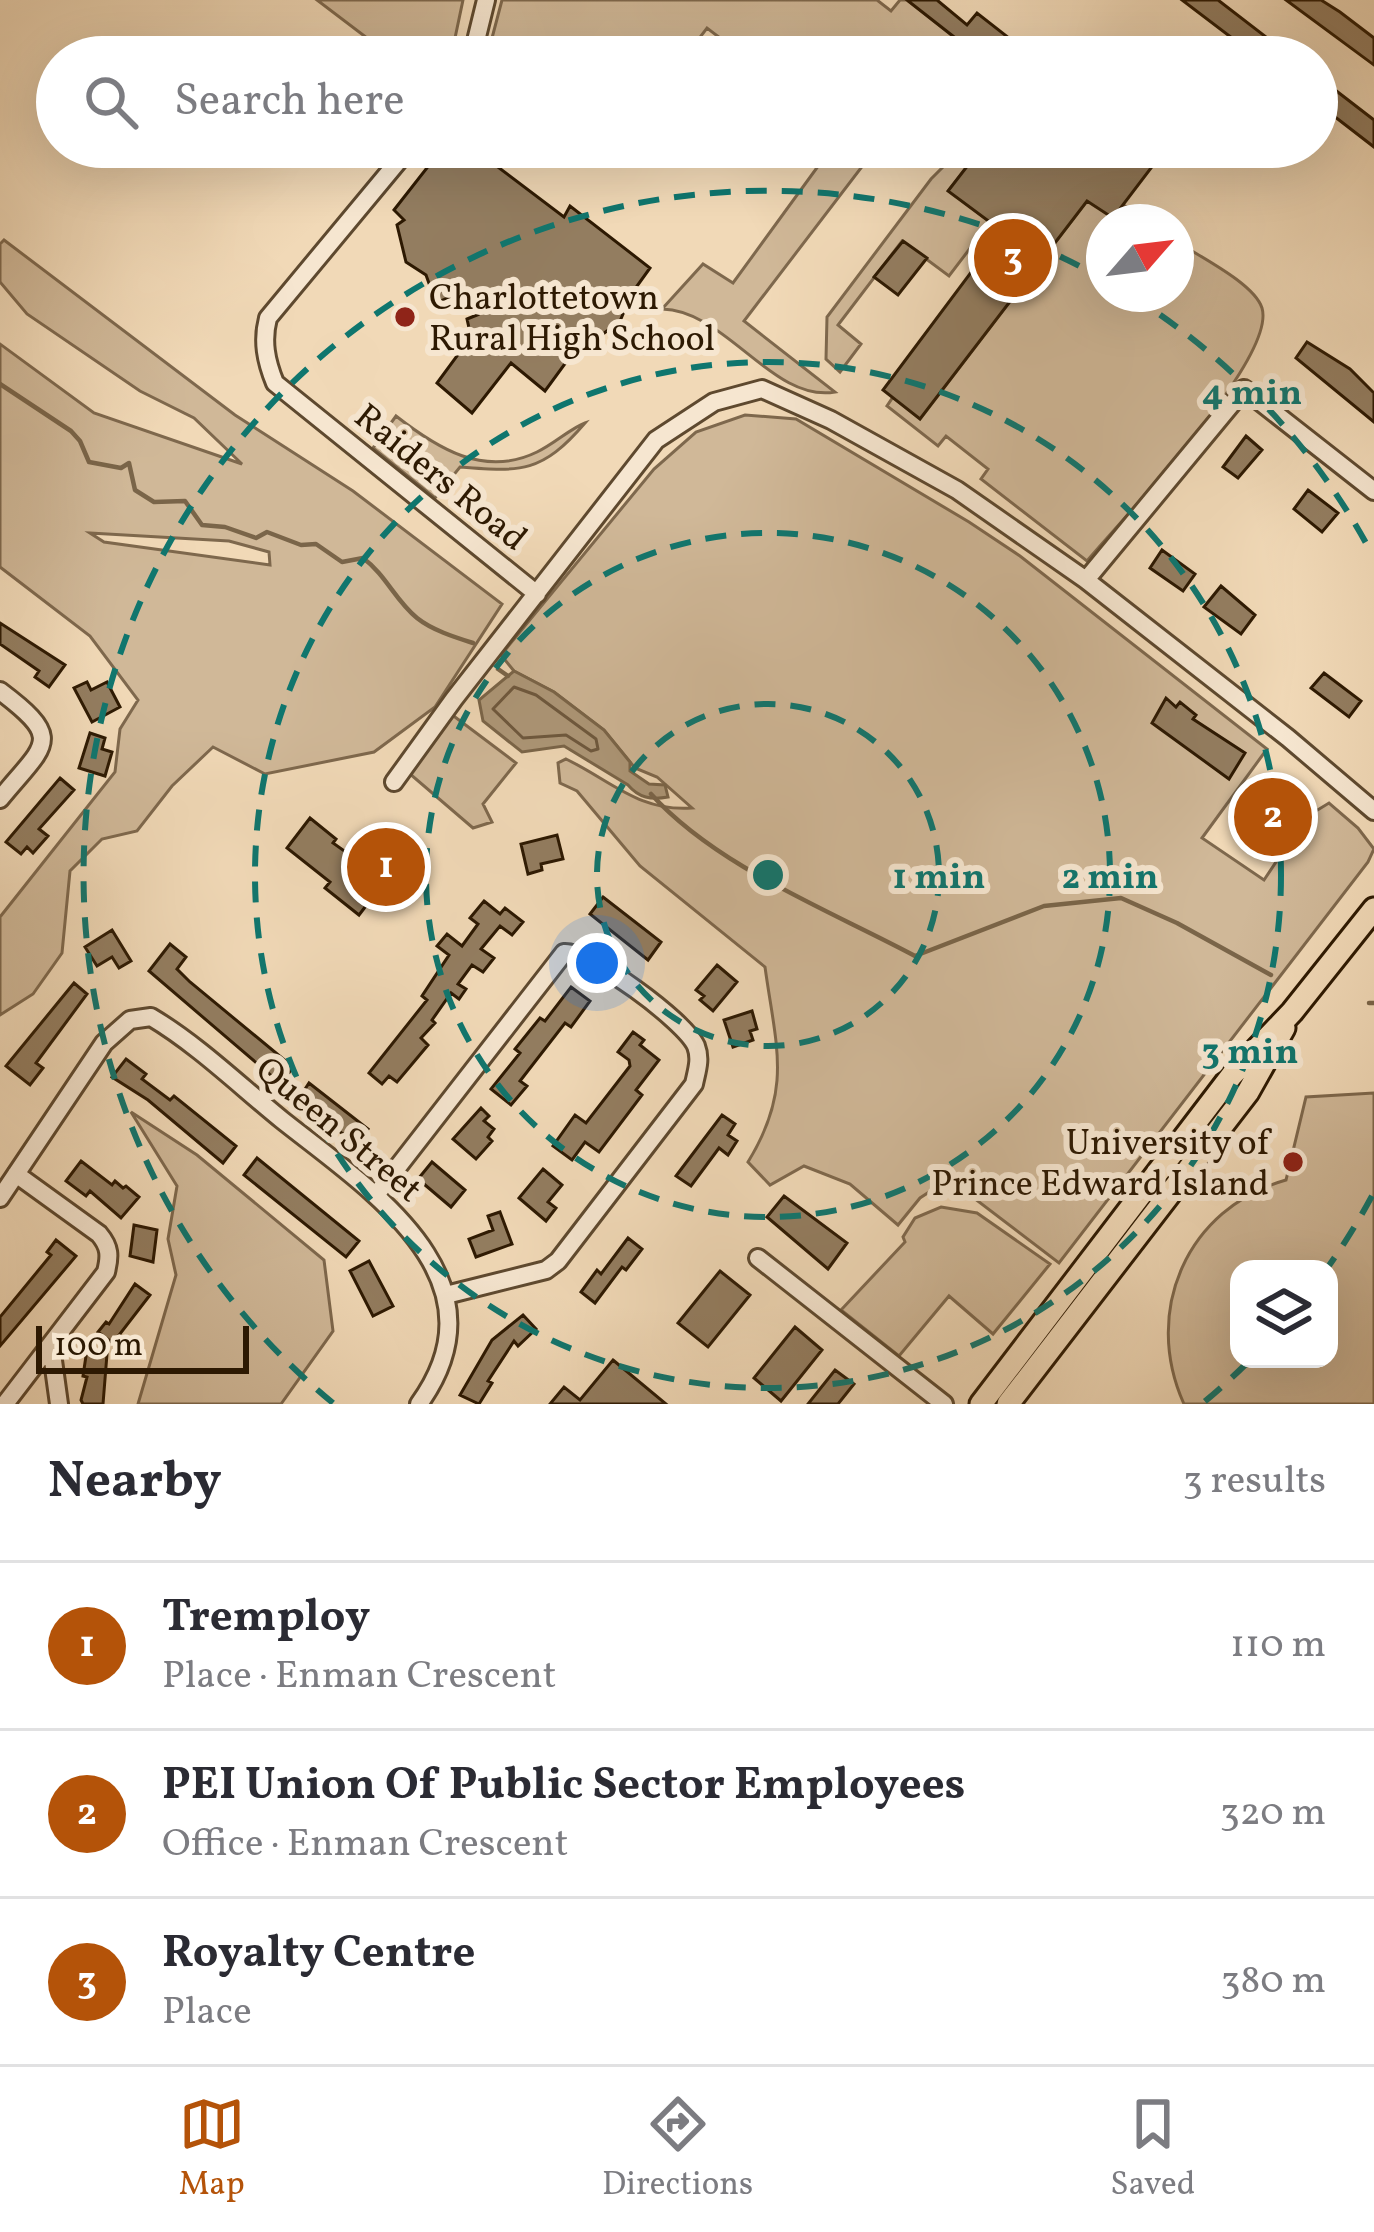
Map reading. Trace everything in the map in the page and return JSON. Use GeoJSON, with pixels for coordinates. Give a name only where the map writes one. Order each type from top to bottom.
{"type":"FeatureCollection","features":[{"type":"Feature","properties":{"kind":"main road"},"geometry":{"type":"LineString","coordinates":[[981,1404],[1232,1075],[1292,1012],[1374,909]]}},
{"type":"Feature","properties":{"kind":"main road"},"geometry":{"type":"LineString","coordinates":[[1008,1404],[1249,1092],[1292,1012]]}},
{"type":"Feature","properties":{"kind":"street"},"geometry":{"type":"LineString","coordinates":[[477,36],[486,0]]}},
{"type":"Feature","properties":{"kind":"street","name":"Raiders Road"},"geometry":{"type":"LineString","coordinates":[[393,168],[268,318],[264,334],[268,366],[274,383],[536,594],[656,440],[714,402],[762,389],[831,420],[957,490],[1086,580],[1374,811]]}},
{"type":"Feature","properties":{"kind":"street"},"geometry":{"type":"LineString","coordinates":[[1086,580],[1244,389],[1374,491]]}},
{"type":"Feature","properties":{"kind":"street"},"geometry":{"type":"LineString","coordinates":[[394,782],[536,594]]}},
{"type":"Feature","properties":{"kind":"street"},"geometry":{"type":"LineString","coordinates":[[0,691],[38,720],[43,734],[39,751],[0,799]]}},
{"type":"Feature","properties":{"kind":"street"},"geometry":{"type":"LineString","coordinates":[[376,1195],[564,952],[576,952],[601,966],[694,1040],[700,1058],[694,1084],[558,1261],[546,1270],[446,1295]]}},
{"type":"Feature","properties":{"kind":"street","name":"Queen Street"},"geometry":{"type":"LineString","coordinates":[[16,1174],[104,1042],[130,1020],[151,1018],[164,1025],[376,1195],[424,1245],[446,1295],[448,1319],[441,1364],[419,1404]]}},
{"type":"Feature","properties":{"kind":"street"},"geometry":{"type":"LineString","coordinates":[[0,1198],[16,1174],[107,1244],[106,1272],[5,1404]]}},
{"type":"Feature","properties":{"kind":"street"},"geometry":{"type":"LineString","coordinates":[[758,1258],[944,1404]]}},
{"type":"Feature","properties":{"kind":"street"},"geometry":{"type":"LineString","coordinates":[[51,1346],[59,1404]]}},
{"type":"Feature","properties":{"kind":"shaded area"},"geometry":{"type":"Polygon","coordinates":[[[317,0],[463,0],[455,36],[364,36],[317,0]]]}},
{"type":"Feature","properties":{"kind":"shaded area"},"geometry":{"type":"Polygon","coordinates":[[[502,0],[877,0],[891,11],[900,0],[907,0],[953,36],[717,36],[707,28],[701,36],[493,36],[502,0]]]}},
{"type":"Feature","properties":{"kind":"shaded area"},"geometry":{"type":"Polygon","coordinates":[[[817,168],[861,168],[744,321],[835,392],[812,392],[791,384],[707,324],[662,309],[703,264],[733,283],[817,168]]]}},
{"type":"Feature","properties":{"kind":"shaded area"},"geometry":{"type":"Polygon","coordinates":[[[942,168],[966,168],[949,190],[990,222],[949,276],[902,241],[838,325],[861,344],[840,372],[826,359],[827,317],[942,168]]]}},
{"type":"Feature","properties":{"kind":"shaded area"},"geometry":{"type":"Polygon","coordinates":[[[1087,201],[1122,204],[1086,204],[1086,312],[1194,312],[1194,253],[1237,280],[1262,308],[1260,331],[1223,399],[1087,561],[981,479],[988,469],[946,436],[938,446],[887,406],[893,397],[920,419],[1087,201]]]}},
{"type":"Feature","properties":{"kind":"shaded area"},"geometry":{"type":"Polygon","coordinates":[[[4,240],[235,415],[353,491],[502,604],[435,707],[374,752],[265,774],[213,747],[172,786],[137,831],[102,839],[70,871],[62,953],[33,994],[0,1015],[0,917],[115,772],[120,729],[138,700],[90,636],[0,567],[0,344],[94,413],[242,464],[194,418],[140,391],[27,314],[0,282],[0,244],[4,240]],[[90,533],[104,542],[270,565],[269,552],[229,541],[90,533]]]}},
{"type":"Feature","properties":{"kind":"shaded area"},"geometry":{"type":"Polygon","coordinates":[[[745,415],[796,419],[969,522],[1020,556],[1267,749],[1202,838],[1264,880],[1306,817],[1329,803],[1374,849],[1059,1263],[949,1179],[920,1198],[898,1225],[850,1184],[804,1166],[770,1185],[748,1162],[762,1136],[776,1089],[776,1045],[765,967],[640,866],[577,791],[560,783],[558,763],[566,759],[640,800],[692,808],[657,777],[635,768],[604,730],[554,692],[514,671],[501,655],[654,469],[696,432],[745,415]]]}},
{"type":"Feature","properties":{"kind":"shaded area"},"geometry":{"type":"Polygon","coordinates":[[[396,416],[462,456],[498,462],[537,452],[585,423],[556,452],[530,466],[460,467],[435,498],[373,448],[396,416]]]}},
{"type":"Feature","properties":{"kind":"shaded area"},"geometry":{"type":"Polygon","coordinates":[[[451,714],[516,763],[483,804],[492,822],[473,828],[410,774],[451,714]]]}},
{"type":"Feature","properties":{"kind":"shaded area"},"geometry":{"type":"Polygon","coordinates":[[[1374,1093],[1374,1404],[1184,1404],[1172,1369],[1168,1334],[1182,1268],[1199,1239],[1222,1214],[1251,1194],[1286,1180],[1306,1097],[1374,1093]]]}},
{"type":"Feature","properties":{"kind":"shaded area"},"geometry":{"type":"Polygon","coordinates":[[[131,1112],[197,1155],[324,1260],[333,1331],[281,1404],[138,1404],[176,1275],[168,1239],[177,1186],[131,1112]]]}},
{"type":"Feature","properties":{"kind":"shaded area"},"geometry":{"type":"Polygon","coordinates":[[[941,1207],[977,1213],[1050,1264],[993,1334],[949,1296],[899,1356],[841,1310],[905,1242],[903,1237],[915,1218],[941,1207]]]}},
{"type":"Feature","properties":{"kind":"water"},"geometry":{"type":"Polygon","coordinates":[[[514,671],[554,692],[604,730],[630,762],[630,771],[649,784],[665,785],[668,797],[641,795],[564,746],[522,752],[483,721],[479,700],[514,671]]]}},
{"type":"Feature","properties":{"kind":"building"},"geometry":{"type":"Polygon","coordinates":[[[907,0],[937,0],[967,25],[977,13],[1006,36],[953,36],[907,0]]]}},
{"type":"Feature","properties":{"kind":"building"},"geometry":{"type":"Polygon","coordinates":[[[1182,0],[1218,0],[1265,36],[1229,36],[1182,0]]]}},
{"type":"Feature","properties":{"kind":"building"},"geometry":{"type":"Polygon","coordinates":[[[1286,0],[1321,0],[1340,12],[1374,38],[1374,65],[1286,0]]]}},
{"type":"Feature","properties":{"kind":"building"},"geometry":{"type":"Polygon","coordinates":[[[1338,92],[1374,120],[1374,147],[1338,119],[1338,92]]]}},
{"type":"Feature","properties":{"kind":"building"},"geometry":{"type":"Polygon","coordinates":[[[427,168],[499,168],[564,217],[570,206],[650,268],[620,321],[590,344],[583,339],[545,391],[511,363],[472,413],[437,383],[471,337],[467,319],[477,315],[452,296],[436,303],[426,275],[406,262],[397,225],[404,220],[394,210],[427,168]]]}},
{"type":"Feature","properties":{"kind":"building"},"geometry":{"type":"Polygon","coordinates":[[[966,168],[1151,168],[1124,204],[1087,201],[920,419],[883,390],[1002,231],[948,191],[966,168]]]}},
{"type":"Feature","properties":{"kind":"building"},"geometry":{"type":"Polygon","coordinates":[[[903,241],[927,258],[898,295],[874,277],[903,241]]]}},
{"type":"Feature","properties":{"kind":"building"},"geometry":{"type":"Polygon","coordinates":[[[1307,342],[1350,369],[1374,393],[1374,422],[1296,358],[1307,342]]]}},
{"type":"Feature","properties":{"kind":"building"},"geometry":{"type":"Polygon","coordinates":[[[1246,436],[1262,450],[1238,478],[1223,467],[1246,436]]]}},
{"type":"Feature","properties":{"kind":"building"},"geometry":{"type":"Polygon","coordinates":[[[1308,490],[1338,513],[1322,532],[1294,509],[1308,490]]]}},
{"type":"Feature","properties":{"kind":"building"},"geometry":{"type":"Polygon","coordinates":[[[1162,550],[1195,574],[1183,591],[1150,568],[1162,550]]]}},
{"type":"Feature","properties":{"kind":"building"},"geometry":{"type":"Polygon","coordinates":[[[1221,586],[1255,615],[1241,634],[1204,607],[1221,586]]]}},
{"type":"Feature","properties":{"kind":"building"},"geometry":{"type":"Polygon","coordinates":[[[0,623],[65,665],[49,687],[35,677],[39,671],[0,644],[0,623]]]}},
{"type":"Feature","properties":{"kind":"building"},"geometry":{"type":"Polygon","coordinates":[[[1324,673],[1361,701],[1349,717],[1311,688],[1324,673]]]}},
{"type":"Feature","properties":{"kind":"building"},"geometry":{"type":"Polygon","coordinates":[[[87,682],[91,690],[107,682],[120,707],[92,722],[74,688],[87,682]]]}},
{"type":"Feature","properties":{"kind":"building"},"geometry":{"type":"Polygon","coordinates":[[[1166,698],[1176,707],[1180,702],[1196,715],[1193,719],[1245,753],[1229,779],[1152,723],[1166,698]]]}},
{"type":"Feature","properties":{"kind":"building"},"geometry":{"type":"Polygon","coordinates":[[[90,733],[105,738],[102,749],[112,752],[105,776],[79,768],[90,733]]]}},
{"type":"Feature","properties":{"kind":"building"},"geometry":{"type":"Polygon","coordinates":[[[60,778],[74,790],[39,829],[48,836],[33,853],[27,847],[21,854],[6,842],[60,778]]]}},
{"type":"Feature","properties":{"kind":"building"},"geometry":{"type":"Polygon","coordinates":[[[1262,785],[1297,805],[1294,809],[1306,817],[1284,848],[1240,816],[1262,785]]]}},
{"type":"Feature","properties":{"kind":"building"},"geometry":{"type":"Polygon","coordinates":[[[310,818],[336,839],[333,843],[350,855],[346,860],[363,874],[386,844],[408,861],[359,915],[325,888],[330,882],[287,848],[310,818]]]}},
{"type":"Feature","properties":{"kind":"building"},"geometry":{"type":"Polygon","coordinates":[[[557,835],[563,859],[541,864],[542,870],[528,874],[521,844],[557,835]]]}},
{"type":"Feature","properties":{"kind":"building"},"geometry":{"type":"Polygon","coordinates":[[[603,897],[661,942],[648,960],[590,914],[603,897]]]}},
{"type":"Feature","properties":{"kind":"building"},"geometry":{"type":"Polygon","coordinates":[[[484,901],[500,914],[505,908],[523,922],[512,935],[500,926],[481,949],[494,958],[483,972],[472,965],[458,984],[466,989],[459,999],[451,993],[421,1038],[428,1045],[397,1082],[389,1076],[382,1084],[369,1073],[427,1000],[422,996],[449,955],[437,946],[447,934],[462,946],[478,924],[470,918],[484,901]]]}},
{"type":"Feature","properties":{"kind":"building"},"geometry":{"type":"Polygon","coordinates":[[[112,930],[131,961],[119,968],[112,957],[97,966],[85,947],[112,930]]]}},
{"type":"Feature","properties":{"kind":"building"},"geometry":{"type":"Polygon","coordinates":[[[170,944],[186,957],[177,969],[190,982],[293,1067],[281,1084],[149,971],[170,944]]]}},
{"type":"Feature","properties":{"kind":"building"},"geometry":{"type":"Polygon","coordinates":[[[717,965],[737,982],[713,1011],[696,990],[717,965]]]}},
{"type":"Feature","properties":{"kind":"building"},"geometry":{"type":"Polygon","coordinates":[[[74,983],[87,994],[36,1063],[43,1068],[30,1085],[6,1066],[74,983]]]}},
{"type":"Feature","properties":{"kind":"building"},"geometry":{"type":"Polygon","coordinates":[[[571,987],[590,1001],[571,1027],[565,1023],[520,1081],[527,1086],[511,1105],[491,1089],[520,1053],[515,1049],[571,987]]]}},
{"type":"Feature","properties":{"kind":"building"},"geometry":{"type":"Polygon","coordinates":[[[752,1011],[757,1029],[750,1031],[753,1040],[733,1047],[724,1020],[752,1011]]]}},
{"type":"Feature","properties":{"kind":"building"},"geometry":{"type":"Polygon","coordinates":[[[633,1032],[644,1040],[640,1045],[659,1060],[636,1090],[642,1095],[599,1152],[585,1142],[572,1160],[553,1146],[575,1115],[586,1123],[630,1066],[618,1052],[633,1032]]]}},
{"type":"Feature","properties":{"kind":"building"},"geometry":{"type":"Polygon","coordinates":[[[126,1059],[146,1074],[142,1079],[170,1100],[174,1096],[236,1146],[223,1163],[148,1100],[112,1077],[126,1059]]]}},
{"type":"Feature","properties":{"kind":"building"},"geometry":{"type":"Polygon","coordinates":[[[309,1083],[368,1129],[356,1144],[298,1100],[309,1083]]]}},
{"type":"Feature","properties":{"kind":"building"},"geometry":{"type":"Polygon","coordinates":[[[481,1108],[489,1116],[484,1121],[494,1129],[488,1137],[492,1141],[476,1159],[453,1139],[481,1108]]]}},
{"type":"Feature","properties":{"kind":"building"},"geometry":{"type":"Polygon","coordinates":[[[722,1115],[735,1124],[728,1135],[737,1141],[728,1155],[719,1148],[691,1186],[676,1176],[722,1115]]]}},
{"type":"Feature","properties":{"kind":"building"},"geometry":{"type":"Polygon","coordinates":[[[257,1158],[359,1241],[346,1257],[244,1175],[257,1158]]]}},
{"type":"Feature","properties":{"kind":"building"},"geometry":{"type":"Polygon","coordinates":[[[81,1161],[112,1185],[115,1181],[139,1197],[121,1218],[90,1191],[86,1196],[66,1181],[81,1161]]]}},
{"type":"Feature","properties":{"kind":"building"},"geometry":{"type":"Polygon","coordinates":[[[432,1162],[465,1190],[451,1207],[418,1179],[432,1162]]]}},
{"type":"Feature","properties":{"kind":"building"},"geometry":{"type":"Polygon","coordinates":[[[543,1169],[562,1185],[548,1202],[556,1208],[546,1221],[519,1198],[543,1169]]]}},
{"type":"Feature","properties":{"kind":"building"},"geometry":{"type":"Polygon","coordinates":[[[784,1196],[847,1243],[828,1269],[767,1217],[784,1196]]]}},
{"type":"Feature","properties":{"kind":"building"},"geometry":{"type":"Polygon","coordinates":[[[500,1212],[512,1244],[476,1257],[469,1239],[493,1230],[488,1216],[500,1212]]]}},
{"type":"Feature","properties":{"kind":"building"},"geometry":{"type":"Polygon","coordinates":[[[134,1225],[157,1230],[153,1262],[130,1256],[134,1225]]]}},
{"type":"Feature","properties":{"kind":"building"},"geometry":{"type":"Polygon","coordinates":[[[628,1238],[642,1249],[595,1303],[581,1292],[628,1238]]]}},
{"type":"Feature","properties":{"kind":"building"},"geometry":{"type":"Polygon","coordinates":[[[56,1240],[76,1256],[0,1346],[0,1317],[51,1255],[47,1252],[56,1240]]]}},
{"type":"Feature","properties":{"kind":"building"},"geometry":{"type":"Polygon","coordinates":[[[369,1261],[393,1306],[373,1316],[350,1271],[369,1261]]]}},
{"type":"Feature","properties":{"kind":"building"},"geometry":{"type":"Polygon","coordinates":[[[720,1271],[750,1295],[708,1347],[678,1323],[720,1271]]]}},
{"type":"Feature","properties":{"kind":"building"},"geometry":{"type":"Polygon","coordinates":[[[135,1284],[150,1295],[113,1343],[98,1332],[109,1324],[135,1284]]]}},
{"type":"Feature","properties":{"kind":"building"},"geometry":{"type":"Polygon","coordinates":[[[523,1315],[536,1329],[518,1346],[514,1341],[479,1404],[460,1395],[492,1340],[523,1315]]]}},
{"type":"Feature","properties":{"kind":"building"},"geometry":{"type":"Polygon","coordinates":[[[795,1327],[822,1350],[781,1401],[754,1378],[795,1327]]]}},
{"type":"Feature","properties":{"kind":"building"},"geometry":{"type":"Polygon","coordinates":[[[87,1349],[107,1354],[103,1404],[81,1400],[87,1349]]]}},
{"type":"Feature","properties":{"kind":"building"},"geometry":{"type":"Polygon","coordinates":[[[613,1360],[666,1404],[550,1404],[564,1387],[580,1400],[613,1360]]]}},
{"type":"Feature","properties":{"kind":"building"},"geometry":{"type":"Polygon","coordinates":[[[835,1370],[854,1384],[838,1404],[808,1404],[835,1370]]]}},
{"type":"Feature","properties":{"kind":"waterway"},"geometry":{"type":"LineString","coordinates":[[0,384],[71,431],[89,462],[121,468],[129,463],[135,490],[154,502],[185,501],[202,525],[256,538],[267,532],[301,545],[316,544],[342,562],[363,558],[417,618],[473,643]]}},
{"type":"Feature","properties":{"kind":"waterway"},"geometry":{"type":"LineString","coordinates":[[498,669],[508,676]]}},
{"type":"Feature","properties":{"kind":"waterway"},"geometry":{"type":"LineString","coordinates":[[651,794],[708,844],[741,865],[915,956],[1044,906],[1121,898],[1271,975]]}},
{"type":"Feature","properties":{"kind":"waterway"},"geometry":{"type":"LineString","coordinates":[[1369,1003],[1374,1003]]}},
{"type":"Feature","properties":{"kind":"place","name":"Royalty Centre"},"geometry":{"type":"Point","coordinates":[1013,258]}},
{"type":"Feature","properties":{"kind":"place","name":"Charlottetown Rural High School"},"geometry":{"type":"Point","coordinates":[405,317]}},
{"type":"Feature","properties":{"kind":"place","name":"PEI Union Of Public Sector Employees"},"geometry":{"type":"Point","coordinates":[1273,817]}},
{"type":"Feature","properties":{"kind":"place","name":"Tremploy"},"geometry":{"type":"Point","coordinates":[386,867]}},
{"type":"Feature","properties":{"kind":"place","name":"University of Prince Edward Island"},"geometry":{"type":"Point","coordinates":[1293,1162]}}]}
